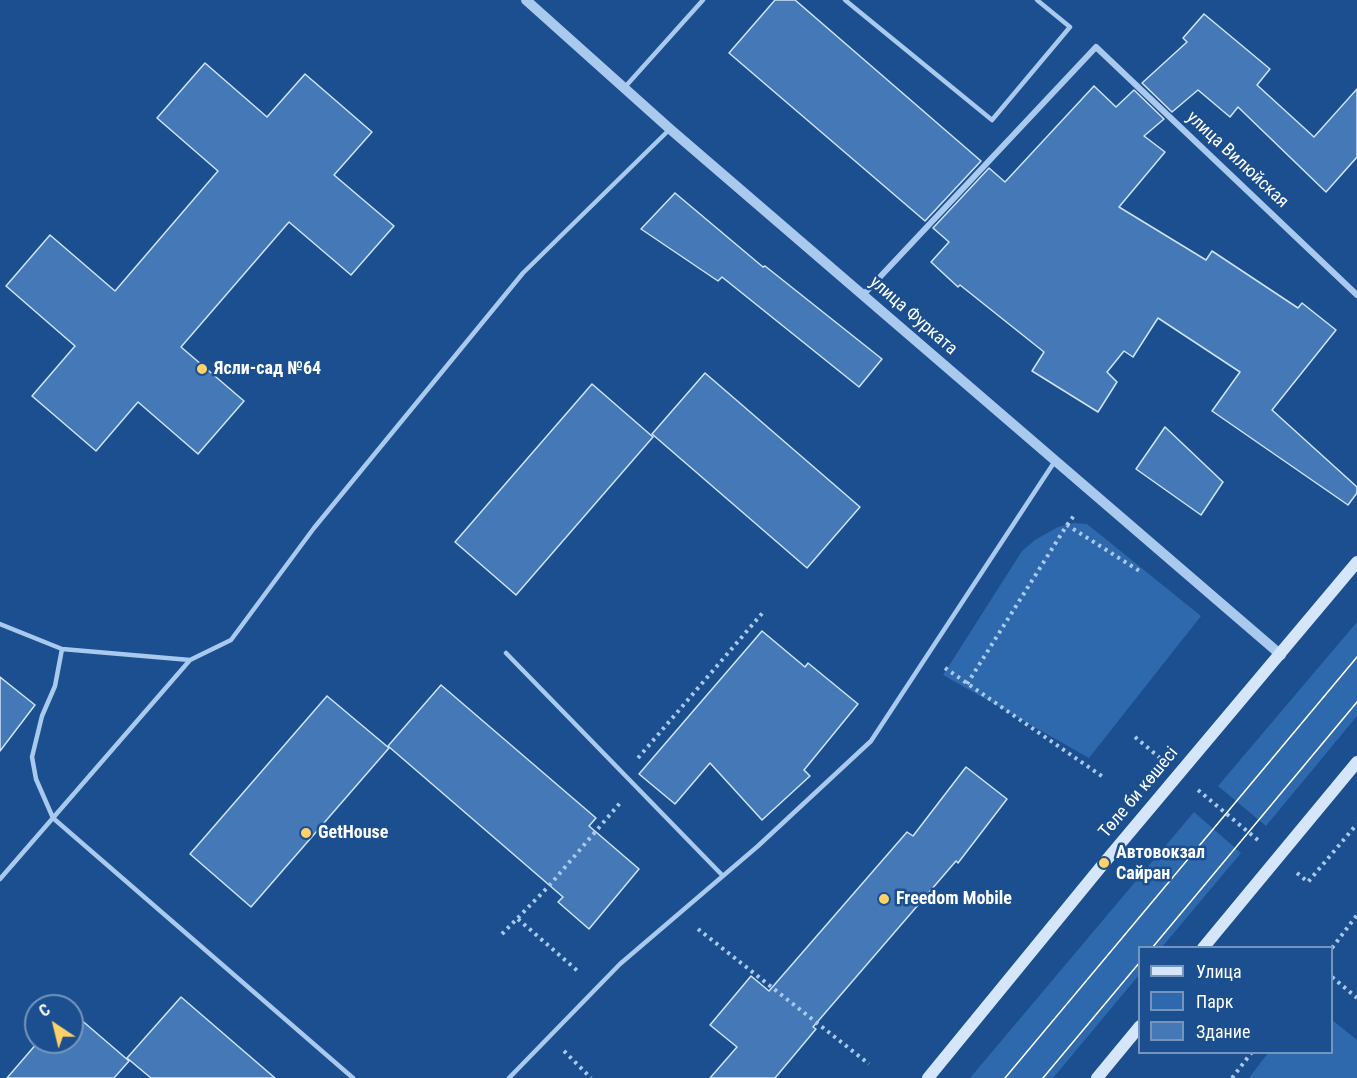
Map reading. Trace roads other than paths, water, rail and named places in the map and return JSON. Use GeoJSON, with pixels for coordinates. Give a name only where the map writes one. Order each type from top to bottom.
{"type":"FeatureCollection","features":[{"type":"Feature","properties":{"kind":"main road","name":"Төле би көшесі"},"geometry":{"type":"LineString","coordinates":[[928,1078],[1357,562]]}},
{"type":"Feature","properties":{"kind":"main road"},"geometry":{"type":"LineString","coordinates":[[1205,946],[1357,762]]}},
{"type":"Feature","properties":{"kind":"main road"},"geometry":{"type":"LineString","coordinates":[[1097,1078],[1138,1028]]}},
{"type":"Feature","properties":{"kind":"street","name":"улица Фурката"},"geometry":{"type":"LineString","coordinates":[[526,0],[670,129],[1281,655]]}},
{"type":"Feature","properties":{"kind":"street","name":"улица Вилюйская"},"geometry":{"type":"LineString","coordinates":[[863,295],[1096,47],[1357,295]]}},
{"type":"Feature","properties":{"kind":"lane"},"geometry":{"type":"LineString","coordinates":[[625,87],[703,0]]}},
{"type":"Feature","properties":{"kind":"lane"},"geometry":{"type":"LineString","coordinates":[[845,0],[993,120],[1070,27],[1037,0]]}},
{"type":"Feature","properties":{"kind":"lane"},"geometry":{"type":"LineString","coordinates":[[0,879],[190,660],[231,640],[314,528],[523,273],[670,129]]}},
{"type":"Feature","properties":{"kind":"lane"},"geometry":{"type":"LineString","coordinates":[[509,1078],[596,988],[871,741],[1055,461]]}},
{"type":"Feature","properties":{"kind":"lane"},"geometry":{"type":"LineString","coordinates":[[0,624],[62,649],[190,660]]}},
{"type":"Feature","properties":{"kind":"lane"},"geometry":{"type":"LineString","coordinates":[[62,649],[55,686],[42,716],[32,757],[36,779],[53,818],[353,1078]]}},
{"type":"Feature","properties":{"kind":"lane"},"geometry":{"type":"LineString","coordinates":[[506,653],[723,876]]}},
{"type":"Feature","properties":{"kind":"tram line"},"geometry":{"type":"LineString","coordinates":[[1005,1078],[1357,657]]}},
{"type":"Feature","properties":{"kind":"tram line"},"geometry":{"type":"LineString","coordinates":[[1154,946],[1357,702]]}},
{"type":"Feature","properties":{"kind":"tram line"},"geometry":{"type":"LineString","coordinates":[[1043,1078],[1138,964]]}},
{"type":"Feature","properties":{"kind":"place","name":"Ясли-сад №64"},"geometry":{"type":"Point","coordinates":[202,369]}},
{"type":"Feature","properties":{"kind":"place","name":"GetHouse"},"geometry":{"type":"Point","coordinates":[306,833]}},
{"type":"Feature","properties":{"kind":"place","name":"Автовокзал Сайран"},"geometry":{"type":"Point","coordinates":[1104,863]}},
{"type":"Feature","properties":{"kind":"place","name":"Freedom Mobile"},"geometry":{"type":"Point","coordinates":[884,899]}}]}
